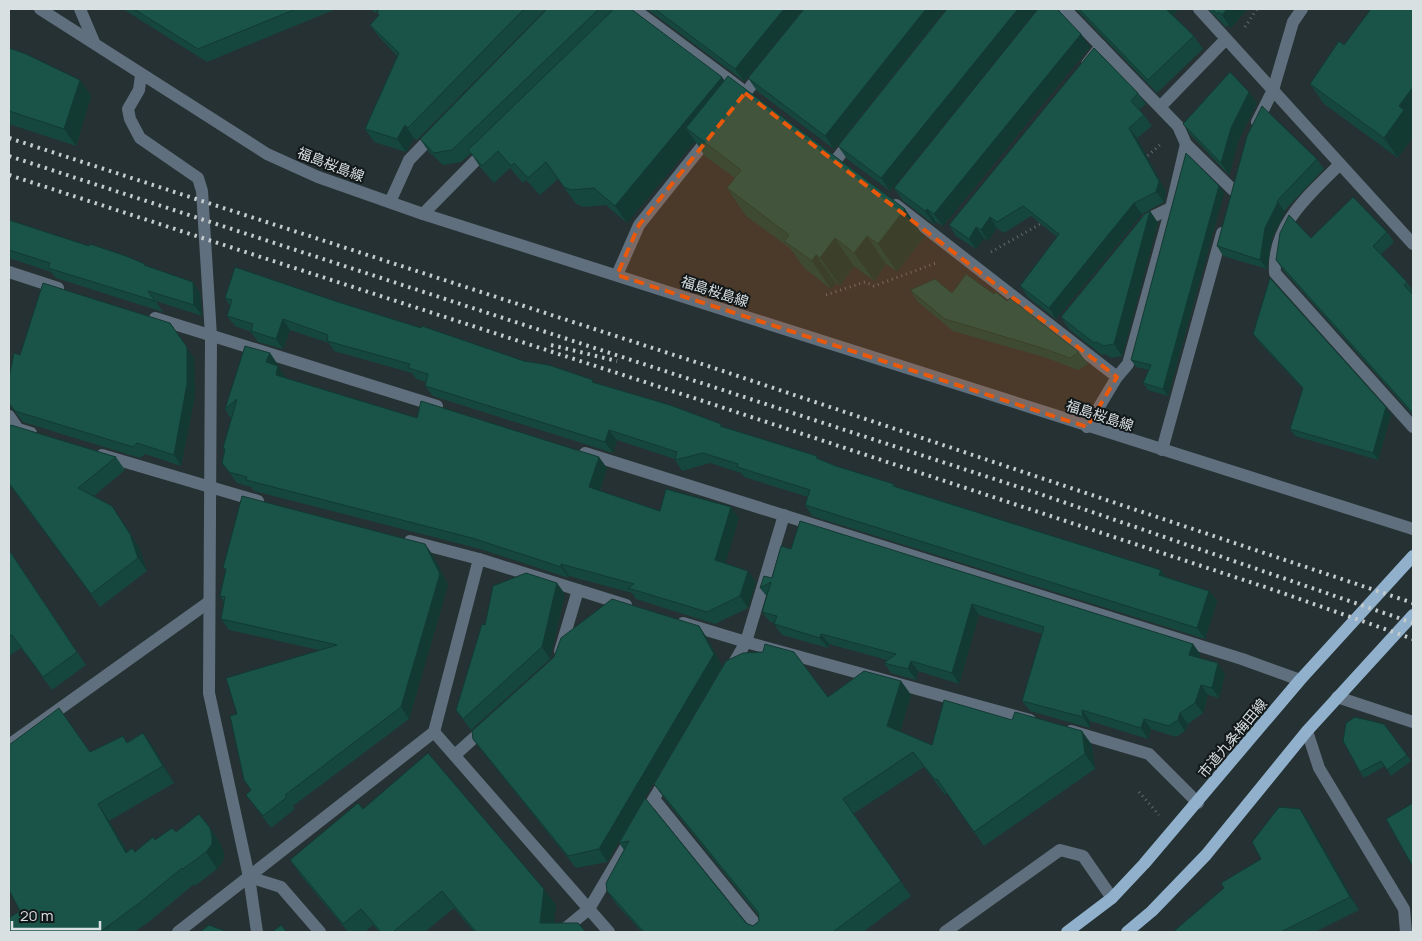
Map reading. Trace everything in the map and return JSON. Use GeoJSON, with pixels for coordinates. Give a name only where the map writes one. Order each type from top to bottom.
{"type":"FeatureCollection","features":[{"type":"Feature","properties":{"kind":"main road","name":"市道九条梅田線"},"geometry":{"type":"LineString","coordinates":[[1067,932],[1112,898],[1198,803],[1300,680],[1413,556]]}},
{"type":"Feature","properties":{"kind":"main road"},"geometry":{"type":"LineString","coordinates":[[1127,932],[1152,911],[1206,856],[1307,731],[1413,615]]}},
{"type":"Feature","properties":{"kind":"street","name":"福島桜島線"},"geometry":{"type":"LineString","coordinates":[[40,9],[267,154],[318,177],[423,214],[1087,427],[1413,529]]}},
{"type":"Feature","properties":{"kind":"street"},"geometry":{"type":"LineString","coordinates":[[80,9],[94,42]]}},
{"type":"Feature","properties":{"kind":"street"},"geometry":{"type":"LineString","coordinates":[[1065,9],[1178,126],[1186,144],[1232,195],[1238,172]]}},
{"type":"Feature","properties":{"kind":"street"},"geometry":{"type":"LineString","coordinates":[[1199,9],[1413,244]]}},
{"type":"Feature","properties":{"kind":"street"},"geometry":{"type":"LineString","coordinates":[[1250,136],[1273,90],[1293,22],[1302,9]]}},
{"type":"Feature","properties":{"kind":"street"},"geometry":{"type":"LineString","coordinates":[[630,11],[749,96]]}},
{"type":"Feature","properties":{"kind":"street"},"geometry":{"type":"LineString","coordinates":[[1160,107],[1226,39]]}},
{"type":"Feature","properties":{"kind":"street"},"geometry":{"type":"LineString","coordinates":[[1077,76],[1101,46]]}},
{"type":"Feature","properties":{"kind":"street"},"geometry":{"type":"LineString","coordinates":[[733,108],[749,96],[770,62]]}},
{"type":"Feature","properties":{"kind":"street"},"geometry":{"type":"LineString","coordinates":[[141,75],[140,90],[128,109],[134,128],[140,138],[198,178],[202,191],[211,336],[209,693],[249,877],[257,932]]}},
{"type":"Feature","properties":{"kind":"street"},"geometry":{"type":"LineString","coordinates":[[617,275],[639,225],[720,124]]}},
{"type":"Feature","properties":{"kind":"street"},"geometry":{"type":"LineString","coordinates":[[390,202],[409,160],[443,125]]}},
{"type":"Feature","properties":{"kind":"street"},"geometry":{"type":"LineString","coordinates":[[850,170],[832,157],[859,130]]}},
{"type":"Feature","properties":{"kind":"street"},"geometry":{"type":"LineString","coordinates":[[423,214],[496,140]]}},
{"type":"Feature","properties":{"kind":"street"},"geometry":{"type":"LineString","coordinates":[[1087,427],[1117,377],[1128,364],[1171,208],[1186,144]]}},
{"type":"Feature","properties":{"kind":"street"},"geometry":{"type":"LineString","coordinates":[[1340,164],[1290,215],[1274,255],[1275,273],[1413,427]]}},
{"type":"Feature","properties":{"kind":"street"},"geometry":{"type":"LineString","coordinates":[[892,198],[945,236],[972,263],[1061,327],[1117,377]]}},
{"type":"Feature","properties":{"kind":"street"},"geometry":{"type":"LineString","coordinates":[[1136,234],[1148,219],[1171,208]]}},
{"type":"Feature","properties":{"kind":"street"},"geometry":{"type":"LineString","coordinates":[[1162,450],[1226,219]]}},
{"type":"Feature","properties":{"kind":"street"},"geometry":{"type":"LineString","coordinates":[[9,272],[73,292]]}},
{"type":"Feature","properties":{"kind":"street"},"geometry":{"type":"LineString","coordinates":[[147,316],[453,412]]}},
{"type":"Feature","properties":{"kind":"street"},"geometry":{"type":"LineString","coordinates":[[9,416],[14,433],[46,437]]}},
{"type":"Feature","properties":{"kind":"street"},"geometry":{"type":"LineString","coordinates":[[576,450],[1242,659],[1300,680]]}},
{"type":"Feature","properties":{"kind":"street"},"geometry":{"type":"LineString","coordinates":[[91,451],[210,488],[267,503]]}},
{"type":"Feature","properties":{"kind":"street"},"geometry":{"type":"LineString","coordinates":[[727,676],[746,642],[784,515]]}},
{"type":"Feature","properties":{"kind":"street"},"geometry":{"type":"LineString","coordinates":[[402,539],[479,559],[643,610]]}},
{"type":"Feature","properties":{"kind":"street"},"geometry":{"type":"LineString","coordinates":[[178,932],[434,732],[479,559]]}},
{"type":"Feature","properties":{"kind":"street"},"geometry":{"type":"LineString","coordinates":[[556,663],[578,590]]}},
{"type":"Feature","properties":{"kind":"street"},"geometry":{"type":"LineString","coordinates":[[9,745],[209,602]]}},
{"type":"Feature","properties":{"kind":"street"},"geometry":{"type":"LineString","coordinates":[[671,619],[746,642],[1039,723]]}},
{"type":"Feature","properties":{"kind":"street"},"geometry":{"type":"LineString","coordinates":[[1337,697],[1413,722]]}},
{"type":"Feature","properties":{"kind":"street"},"geometry":{"type":"LineString","coordinates":[[455,756],[491,722]]}},
{"type":"Feature","properties":{"kind":"street"},"geometry":{"type":"LineString","coordinates":[[1058,728],[1149,754],[1198,803]]}},
{"type":"Feature","properties":{"kind":"street"},"geometry":{"type":"LineString","coordinates":[[1307,731],[1319,768],[1404,909],[1406,932]]}},
{"type":"Feature","properties":{"kind":"street"},"geometry":{"type":"LineString","coordinates":[[434,732],[609,932]]}},
{"type":"Feature","properties":{"kind":"street"},"geometry":{"type":"LineString","coordinates":[[561,932],[589,909],[673,766]]}},
{"type":"Feature","properties":{"kind":"street"},"geometry":{"type":"LineString","coordinates":[[654,799],[762,932]]}},
{"type":"Feature","properties":{"kind":"street"},"geometry":{"type":"LineString","coordinates":[[945,932],[1060,850],[1083,856],[1112,898]]}},
{"type":"Feature","properties":{"kind":"street"},"geometry":{"type":"LineString","coordinates":[[249,877],[281,887],[320,932]]}},
{"type":"Feature","properties":{"kind":"path"},"geometry":{"type":"LineString","coordinates":[[1140,162],[1154,152],[1178,126]]}},
{"type":"Feature","properties":{"kind":"path"},"geometry":{"type":"LineString","coordinates":[[972,263],[1047,220]]}},
{"type":"Feature","properties":{"kind":"path"},"geometry":{"type":"LineString","coordinates":[[826,295],[865,282],[874,286],[938,262]]}},
{"type":"Feature","properties":{"kind":"path"},"geometry":{"type":"LineString","coordinates":[[1139,792],[1161,817]]}},
{"type":"Feature","properties":{"kind":"highlighted area"},"geometry":{"type":"Polygon","coordinates":[[[745,93],[1117,377],[1087,427],[617,275],[639,225],[745,93]]]}},
{"type":"Feature","properties":{"kind":"building"},"geometry":{"type":"Polygon","coordinates":[[[134,9],[296,9],[198,49],[134,9]]]}},
{"type":"Feature","properties":{"kind":"building"},"geometry":{"type":"Polygon","coordinates":[[[380,9],[524,9],[408,128],[405,125],[397,139],[365,129],[399,53],[370,25],[379,15],[377,12],[380,9]]]}},
{"type":"Feature","properties":{"kind":"building"},"geometry":{"type":"Polygon","coordinates":[[[547,9],[599,9],[452,150],[434,153],[420,139],[547,9]]]}},
{"type":"Feature","properties":{"kind":"building"},"geometry":{"type":"Polygon","coordinates":[[[614,9],[631,9],[722,77],[615,206],[594,188],[571,190],[564,187],[546,162],[528,178],[514,163],[511,166],[498,151],[482,166],[468,150],[614,9]]]}},
{"type":"Feature","properties":{"kind":"building"},"geometry":{"type":"Polygon","coordinates":[[[655,9],[784,9],[735,69],[655,9]]]}},
{"type":"Feature","properties":{"kind":"building"},"geometry":{"type":"Polygon","coordinates":[[[804,9],[926,9],[825,136],[748,78],[804,9]]]}},
{"type":"Feature","properties":{"kind":"building"},"geometry":{"type":"Polygon","coordinates":[[[947,9],[1018,9],[881,178],[838,146],[947,9]]]}},
{"type":"Feature","properties":{"kind":"building"},"geometry":{"type":"Polygon","coordinates":[[[1038,9],[1057,9],[1081,34],[934,214],[927,209],[925,211],[894,188],[1038,9]]]}},
{"type":"Feature","properties":{"kind":"building"},"geometry":{"type":"Polygon","coordinates":[[[1079,9],[1166,9],[1194,36],[1148,80],[1079,9]]]}},
{"type":"Feature","properties":{"kind":"building"},"geometry":{"type":"Polygon","coordinates":[[[1212,9],[1227,9],[1222,15],[1219,12],[1217,14],[1212,9]]]}},
{"type":"Feature","properties":{"kind":"building"},"geometry":{"type":"Polygon","coordinates":[[[1371,9],[1413,9],[1413,87],[1399,106],[1404,110],[1384,138],[1310,84],[1339,41],[1344,45],[1371,9]]]}},
{"type":"Feature","properties":{"kind":"building"},"geometry":{"type":"Polygon","coordinates":[[[9,48],[26,54],[80,80],[64,129],[9,111],[9,48]]]}},
{"type":"Feature","properties":{"kind":"building"},"geometry":{"type":"Polygon","coordinates":[[[1094,48],[1138,93],[1131,101],[1144,115],[1129,128],[1159,181],[1156,192],[1134,203],[1049,308],[1020,286],[1059,234],[1023,206],[997,222],[990,217],[981,230],[976,227],[969,239],[949,225],[1094,48]]]}},
{"type":"Feature","properties":{"kind":"building"},"geometry":{"type":"Polygon","coordinates":[[[1230,72],[1249,92],[1231,128],[1221,163],[1183,124],[1230,72]]]}},
{"type":"Feature","properties":{"kind":"building"},"geometry":{"type":"Polygon","coordinates":[[[728,76],[905,209],[878,244],[867,236],[854,253],[835,238],[820,258],[816,255],[812,261],[784,241],[789,235],[727,188],[741,170],[686,128],[728,76]]]}},
{"type":"Feature","properties":{"kind":"building"},"geometry":{"type":"Polygon","coordinates":[[[1262,106],[1317,159],[1277,201],[1265,228],[1260,260],[1217,246],[1247,136],[1262,106]]]}},
{"type":"Feature","properties":{"kind":"building"},"geometry":{"type":"Polygon","coordinates":[[[1186,153],[1219,186],[1163,389],[1143,383],[1151,365],[1131,360],[1186,153]]]}},
{"type":"Feature","properties":{"kind":"building"},"geometry":{"type":"Polygon","coordinates":[[[1353,197],[1387,232],[1373,246],[1407,282],[1404,285],[1413,295],[1413,413],[1276,260],[1280,233],[1289,215],[1311,238],[1353,197]]]}},
{"type":"Feature","properties":{"kind":"building"},"geometry":{"type":"Polygon","coordinates":[[[1150,211],[1114,344],[1103,346],[1097,342],[1094,343],[1061,317],[1145,214],[1150,211]]]}},
{"type":"Feature","properties":{"kind":"building"},"geometry":{"type":"Polygon","coordinates":[[[9,220],[126,256],[144,265],[193,282],[194,305],[148,291],[155,301],[48,268],[50,263],[9,250],[9,220]]]}},
{"type":"Feature","properties":{"kind":"building"},"geometry":{"type":"Polygon","coordinates":[[[235,267],[338,302],[421,328],[422,326],[524,361],[549,365],[593,380],[592,382],[670,405],[721,424],[720,426],[817,456],[816,458],[836,466],[894,484],[893,486],[1161,570],[1159,575],[1209,591],[1197,628],[805,505],[810,490],[737,467],[738,464],[703,453],[675,460],[677,452],[609,430],[605,442],[425,386],[428,374],[408,368],[410,364],[327,341],[328,335],[283,319],[276,339],[251,331],[253,324],[227,316],[232,300],[225,298],[235,267]]]}},
{"type":"Feature","properties":{"kind":"building"},"geometry":{"type":"Polygon","coordinates":[[[966,274],[994,294],[996,292],[1007,301],[1010,298],[1079,352],[1070,358],[945,319],[910,290],[935,279],[952,293],[966,274]]]}},
{"type":"Feature","properties":{"kind":"building"},"geometry":{"type":"Polygon","coordinates":[[[1270,278],[1386,407],[1373,453],[1290,429],[1303,388],[1253,334],[1270,278]]]}},
{"type":"Feature","properties":{"kind":"building"},"geometry":{"type":"Polygon","coordinates":[[[43,283],[170,323],[187,347],[187,384],[174,455],[137,443],[133,447],[15,411],[9,403],[9,378],[14,353],[20,355],[43,283]]]}},
{"type":"Feature","properties":{"kind":"building"},"geometry":{"type":"Polygon","coordinates":[[[245,346],[270,353],[266,362],[278,366],[276,375],[417,418],[421,401],[599,457],[589,487],[660,511],[666,489],[731,507],[715,560],[748,571],[740,596],[707,612],[628,588],[634,584],[561,564],[561,567],[472,538],[246,480],[247,477],[229,472],[222,463],[225,449],[223,448],[237,399],[225,409],[245,346]]]}},
{"type":"Feature","properties":{"kind":"building"},"geometry":{"type":"Polygon","coordinates":[[[11,425],[116,457],[78,488],[112,506],[130,534],[138,558],[91,594],[9,483],[9,427],[11,425]]]}},
{"type":"Feature","properties":{"kind":"building"},"geometry":{"type":"Polygon","coordinates":[[[242,496],[425,544],[440,574],[401,707],[285,795],[287,797],[263,816],[246,795],[251,790],[244,780],[230,716],[237,714],[226,678],[337,645],[221,619],[225,597],[220,596],[226,569],[223,568],[242,496]]]}},
{"type":"Feature","properties":{"kind":"building"},"geometry":{"type":"Polygon","coordinates":[[[800,521],[1193,644],[1189,655],[1218,663],[1212,688],[1201,685],[1195,703],[1180,713],[1178,720],[1169,726],[1144,719],[1141,728],[1082,710],[1083,717],[1022,701],[1044,627],[972,604],[952,673],[911,661],[908,669],[884,663],[896,654],[821,634],[820,638],[774,624],[777,616],[762,612],[771,582],[760,588],[764,576],[772,578],[781,546],[791,549],[800,521]]]}},
{"type":"Feature","properties":{"kind":"building"},"geometry":{"type":"Polygon","coordinates":[[[9,550],[77,652],[43,677],[12,635],[9,637],[9,550]]]}},
{"type":"Feature","properties":{"kind":"building"},"geometry":{"type":"Polygon","coordinates":[[[526,573],[557,583],[542,647],[463,719],[456,710],[482,624],[485,625],[493,586],[526,573]]]}},
{"type":"Feature","properties":{"kind":"building"},"geometry":{"type":"Polygon","coordinates":[[[612,599],[699,626],[714,654],[599,849],[568,856],[473,739],[472,731],[554,657],[561,638],[612,599]]]}},
{"type":"Feature","properties":{"kind":"building"},"geometry":{"type":"Polygon","coordinates":[[[765,644],[794,652],[828,697],[864,671],[901,681],[887,726],[932,745],[944,700],[1012,720],[1015,712],[1082,731],[1085,754],[974,832],[937,779],[935,780],[913,752],[843,799],[901,881],[833,932],[644,932],[607,891],[606,883],[629,841],[619,843],[645,798],[746,923],[753,926],[759,921],[758,912],[654,784],[726,661],[743,653],[763,652],[765,644]]]}},
{"type":"Feature","properties":{"kind":"building"},"geometry":{"type":"Polygon","coordinates":[[[59,708],[90,752],[123,736],[127,743],[143,733],[163,766],[98,804],[126,853],[132,848],[135,852],[153,837],[155,840],[172,828],[176,832],[199,814],[210,828],[212,844],[206,852],[182,868],[100,932],[11,932],[9,929],[9,918],[20,911],[9,890],[9,745],[59,708]]]}},
{"type":"Feature","properties":{"kind":"building"},"geometry":{"type":"Polygon","coordinates":[[[1355,717],[1384,724],[1407,755],[1387,770],[1381,761],[1360,772],[1343,741],[1346,723],[1355,717]]]}},
{"type":"Feature","properties":{"kind":"building"},"geometry":{"type":"Polygon","coordinates":[[[428,753],[544,889],[540,923],[578,923],[586,932],[476,932],[442,891],[393,932],[381,932],[361,909],[343,924],[290,860],[358,803],[363,809],[428,753]]]}},
{"type":"Feature","properties":{"kind":"building"},"geometry":{"type":"Polygon","coordinates":[[[1413,803],[1413,867],[1386,819],[1413,803]]]}},
{"type":"Feature","properties":{"kind":"building"},"geometry":{"type":"Polygon","coordinates":[[[1279,807],[1300,809],[1350,897],[1281,932],[1173,932],[1224,888],[1221,883],[1261,859],[1252,842],[1279,807]]]}},
{"type":"Feature","properties":{"kind":"building"},"geometry":{"type":"Polygon","coordinates":[[[209,925],[225,931],[225,932],[200,932],[209,925]]]}},
{"type":"Feature","properties":{"kind":"building"},"geometry":{"type":"Polygon","coordinates":[[[281,925],[287,932],[272,932],[281,925]]]}},
{"type":"Feature","properties":{"kind":"railway"},"geometry":{"type":"LineString","coordinates":[[9,138],[714,368],[1413,603]]}},
{"type":"Feature","properties":{"kind":"railway"},"geometry":{"type":"LineString","coordinates":[[9,156],[1040,494],[1413,623]]}},
{"type":"Feature","properties":{"kind":"railway"},"geometry":{"type":"LineString","coordinates":[[9,175],[703,401],[1274,590],[1413,639]]}},
{"type":"Feature","properties":{"kind":"railway"},"geometry":{"type":"LineString","coordinates":[[551,345],[617,361]]}}]}
